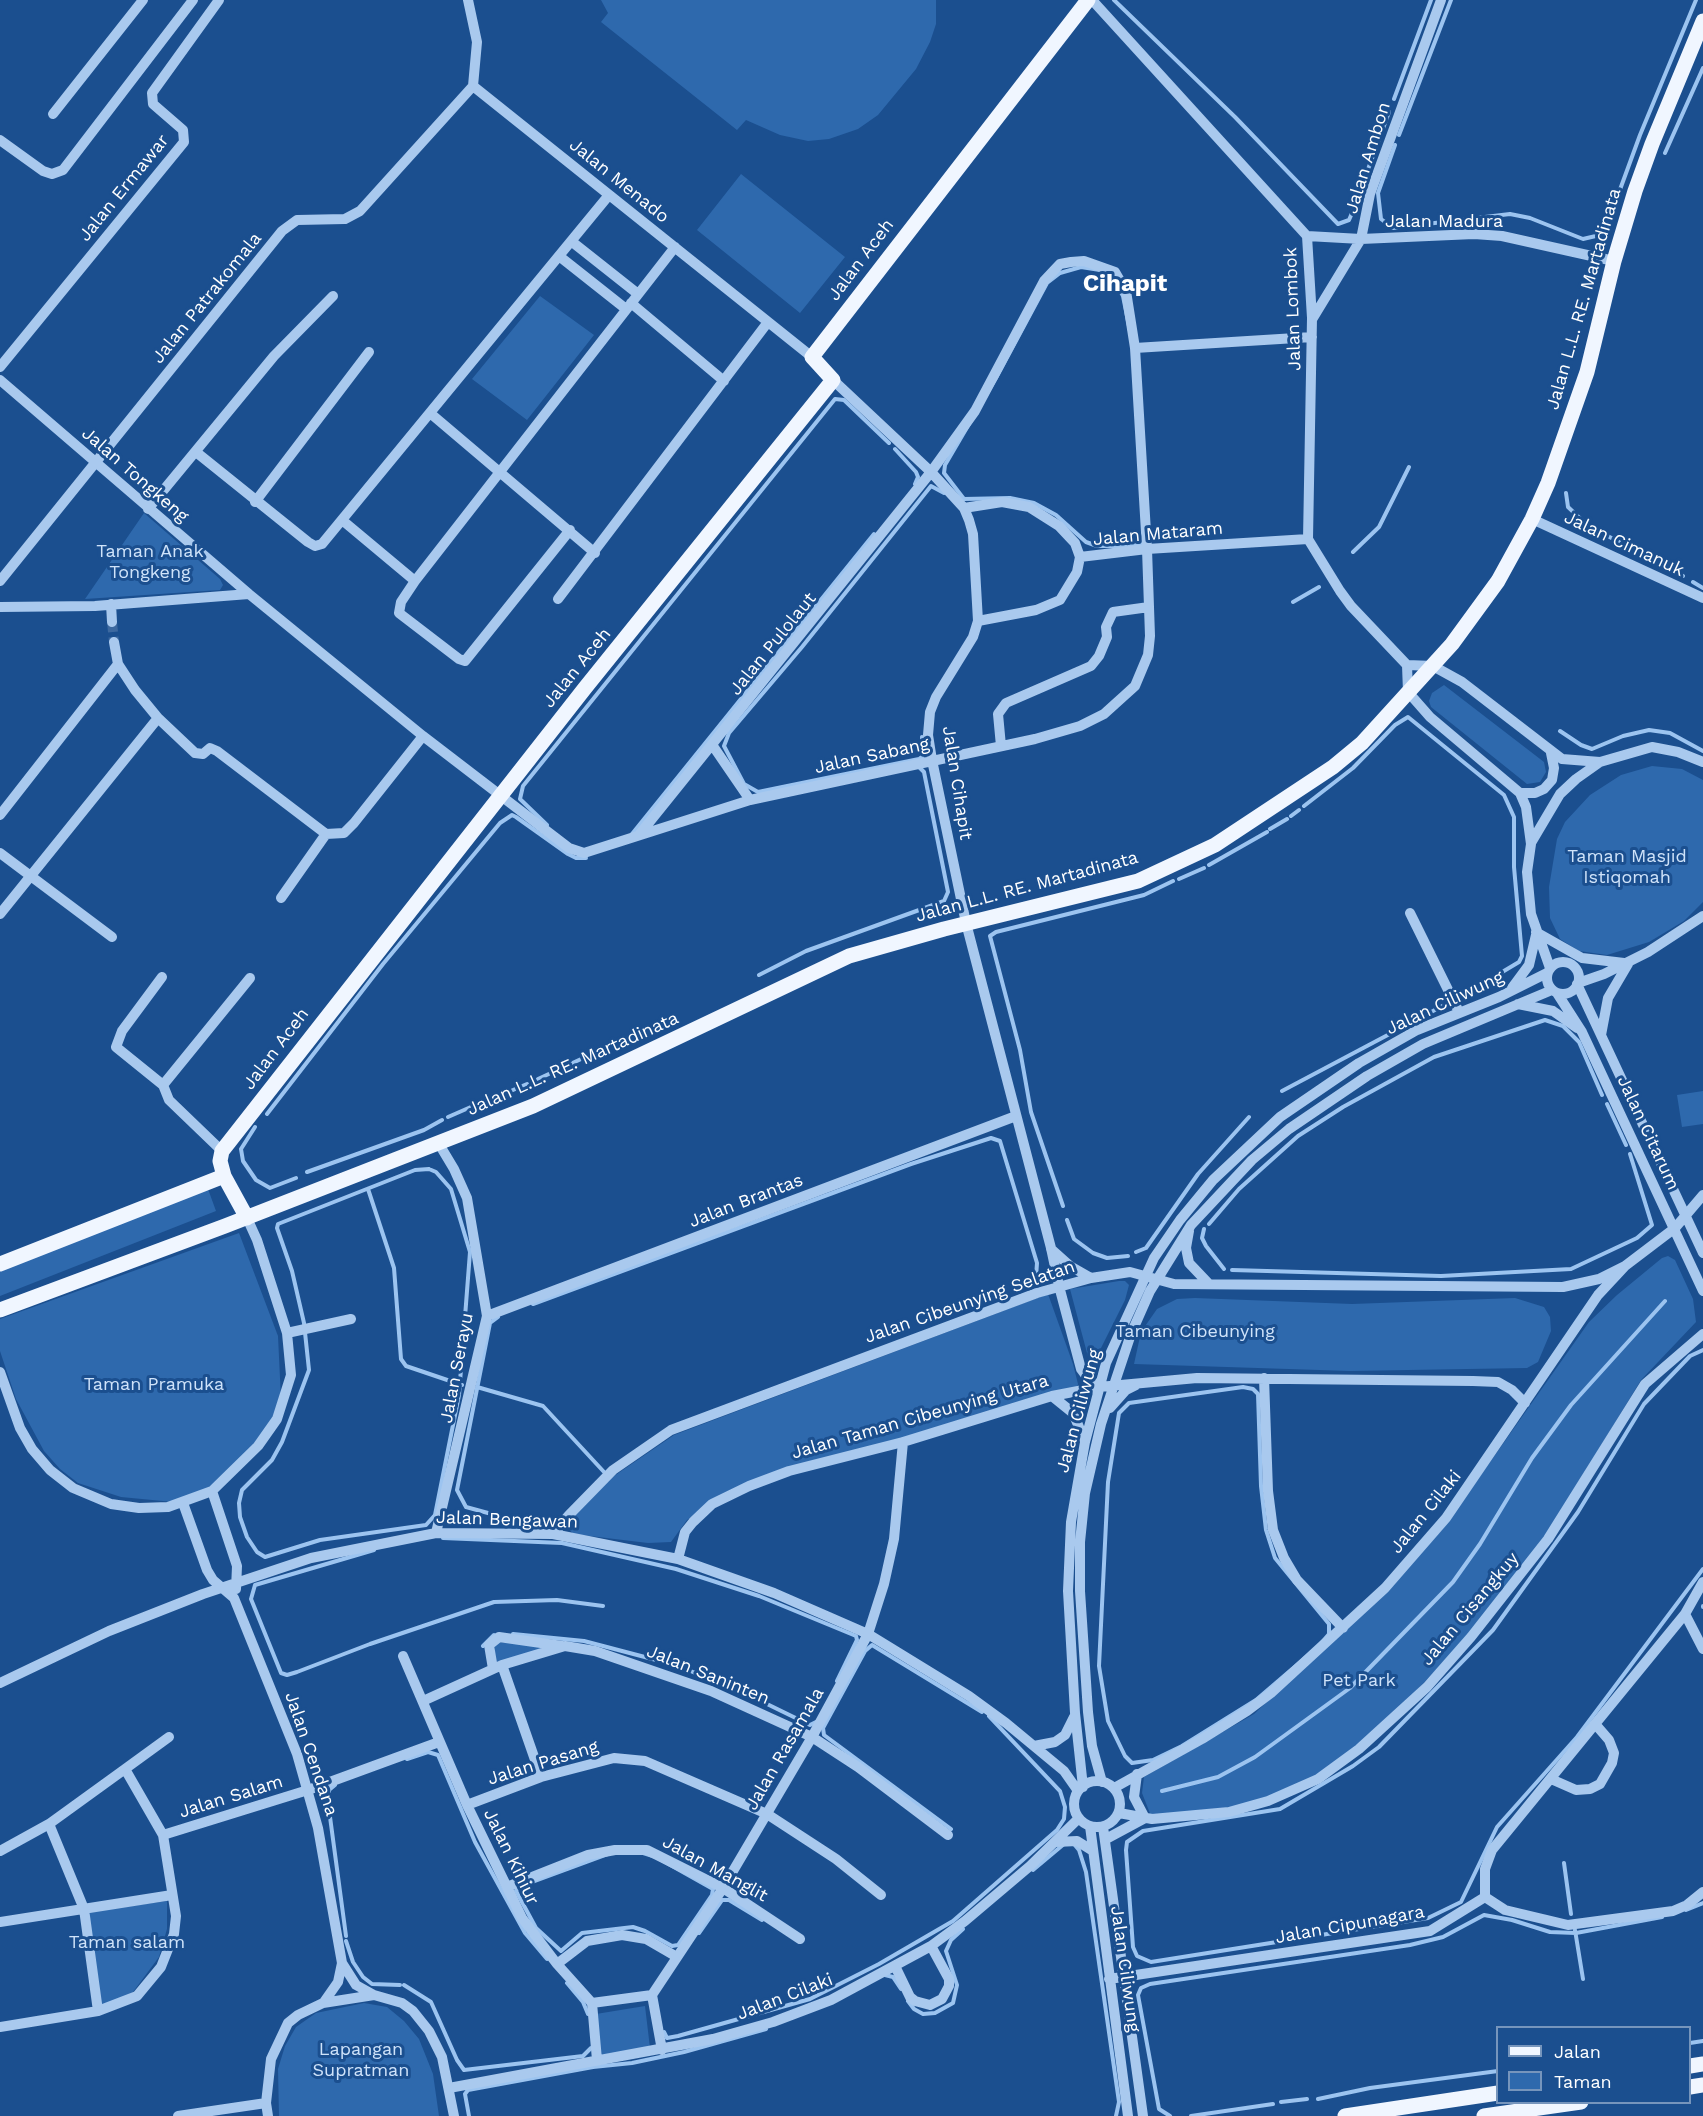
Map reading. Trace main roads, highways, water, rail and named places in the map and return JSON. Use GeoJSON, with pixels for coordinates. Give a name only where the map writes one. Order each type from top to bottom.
{"type":"FeatureCollection","features":[{"type":"Feature","properties":{"kind":"main road","name":"Jalan Aceh"},"geometry":{"type":"LineString","coordinates":[[224,1176],[220,1161],[222,1151],[500,797],[833,380],[812,357],[1088,0]]}},
{"type":"Feature","properties":{"kind":"main road","name":"Jalan L.L. RE. Martadinata"},"geometry":{"type":"LineString","coordinates":[[0,1310],[247,1218],[544,1102],[675,1041],[822,967],[862,951],[1138,881],[1215,846],[1334,767],[1362,743],[1452,644],[1497,581],[1532,519],[1548,483],[1587,372],[1614,261],[1652,144],[1703,21]]}},
{"type":"Feature","properties":{"kind":"main road"},"geometry":{"type":"LineString","coordinates":[[0,1264],[224,1176],[247,1218]]}},
{"type":"Feature","properties":{"kind":"main road"},"geometry":{"type":"LineString","coordinates":[[1345,2116],[1496,2093]]}},
{"type":"Feature","properties":{"kind":"main road"},"geometry":{"type":"LineString","coordinates":[[1484,2116],[1557,2104]]}},
{"type":"Feature","properties":{"kind":"waterway"},"geometry":{"type":"LineString","coordinates":[[1114,0],[1235,117],[1338,224],[1349,220],[1389,112]]}},
{"type":"Feature","properties":{"kind":"waterway"},"geometry":{"type":"LineString","coordinates":[[1394,99],[1431,0]]}},
{"type":"Feature","properties":{"kind":"waterway"},"geometry":{"type":"LineString","coordinates":[[1399,135],[1451,0]]}},
{"type":"Feature","properties":{"kind":"waterway"},"geometry":{"type":"LineString","coordinates":[[1395,145],[1378,193],[1381,219],[1393,228],[1510,214],[1530,218],[1583,239],[1600,235],[1607,225],[1640,135],[1696,0]]}},
{"type":"Feature","properties":{"kind":"waterway"},"geometry":{"type":"LineString","coordinates":[[1665,153],[1703,68]]}},
{"type":"Feature","properties":{"kind":"waterway"},"geometry":{"type":"LineString","coordinates":[[1081,267],[1100,270],[1112,278],[1117,285],[1123,296],[1134,351],[1144,537],[1142,543],[1128,546],[1097,546],[1086,542],[1056,515],[1034,503],[1010,498],[964,499],[944,473],[945,465],[996,378],[1047,283],[1060,273],[1081,267]]}},
{"type":"Feature","properties":{"kind":"waterway"},"geometry":{"type":"LineString","coordinates":[[547,825],[520,799],[523,786],[835,399],[844,400],[889,443]]}},
{"type":"Feature","properties":{"kind":"waterway"},"geometry":{"type":"LineString","coordinates":[[895,449],[916,472],[918,477],[915,484]]}},
{"type":"Feature","properties":{"kind":"waterway"},"geometry":{"type":"LineString","coordinates":[[1353,552],[1379,527],[1409,467]]}},
{"type":"Feature","properties":{"kind":"waterway"},"geometry":{"type":"LineString","coordinates":[[922,737],[923,756],[919,759],[758,792],[744,784],[724,746],[729,733],[802,647],[931,486],[944,493]]}},
{"type":"Feature","properties":{"kind":"waterway"},"geometry":{"type":"LineString","coordinates":[[1566,493],[1568,507],[1587,525],[1683,576]]}},
{"type":"Feature","properties":{"kind":"waterway"},"geometry":{"type":"LineString","coordinates":[[632,834],[874,534]]}},
{"type":"Feature","properties":{"kind":"waterway"},"geometry":{"type":"LineString","coordinates":[[1693,582],[1703,588]]}},
{"type":"Feature","properties":{"kind":"waterway"},"geometry":{"type":"LineString","coordinates":[[1293,602],[1319,587]]}},
{"type":"Feature","properties":{"kind":"waterway"},"geometry":{"type":"LineString","coordinates":[[1304,806],[1353,768],[1395,725],[1408,717],[1504,795],[1514,817],[1514,867],[1522,956],[1519,962],[1457,999]]}},
{"type":"Feature","properties":{"kind":"waterway"},"geometry":{"type":"LineString","coordinates":[[1560,731],[1581,745],[1592,749],[1623,736],[1649,730],[1670,733],[1703,751]]}},
{"type":"Feature","properties":{"kind":"waterway"},"geometry":{"type":"LineString","coordinates":[[759,975],[806,951],[944,901],[948,892],[924,772],[919,767]]}},
{"type":"Feature","properties":{"kind":"waterway"},"geometry":{"type":"LineString","coordinates":[[1291,816],[1299,810]]}},
{"type":"Feature","properties":{"kind":"waterway"},"geometry":{"type":"LineString","coordinates":[[267,1114],[383,964],[500,823],[512,815],[568,854],[576,858],[586,858]]}},
{"type":"Feature","properties":{"kind":"waterway"},"geometry":{"type":"LineString","coordinates":[[1270,829],[1287,819]]}},
{"type":"Feature","properties":{"kind":"waterway"},"geometry":{"type":"LineString","coordinates":[[1209,865],[1267,832]]}},
{"type":"Feature","properties":{"kind":"waterway"},"geometry":{"type":"LineString","coordinates":[[1179,879],[1204,868]]}},
{"type":"Feature","properties":{"kind":"waterway"},"geometry":{"type":"LineString","coordinates":[[1063,1206],[1031,1112],[1020,1050],[990,936],[996,932],[1144,895],[1173,881]]}},
{"type":"Feature","properties":{"kind":"waterway"},"geometry":{"type":"LineString","coordinates":[[1282,1091],[1450,1002]]}},
{"type":"Feature","properties":{"kind":"waterway"},"geometry":{"type":"LineString","coordinates":[[1209,1224],[1239,1189],[1298,1136],[1343,1107],[1434,1057],[1545,1020],[1563,1026],[1579,1042],[1602,1095]]}},
{"type":"Feature","properties":{"kind":"waterway"},"geometry":{"type":"LineString","coordinates":[[538,1079],[607,1047]]}},
{"type":"Feature","properties":{"kind":"waterway"},"geometry":{"type":"LineString","coordinates":[[499,1096],[527,1084]]}},
{"type":"Feature","properties":{"kind":"waterway"},"geometry":{"type":"LineString","coordinates":[[448,1117],[480,1103]]}},
{"type":"Feature","properties":{"kind":"waterway"},"geometry":{"type":"LineString","coordinates":[[1607,1104],[1626,1145]]}},
{"type":"Feature","properties":{"kind":"waterway"},"geometry":{"type":"LineString","coordinates":[[1136,1252],[1146,1248],[1198,1174],[1249,1117]]}},
{"type":"Feature","properties":{"kind":"waterway"},"geometry":{"type":"LineString","coordinates":[[307,1172],[424,1130],[442,1120]]}},
{"type":"Feature","properties":{"kind":"waterway"},"geometry":{"type":"LineString","coordinates":[[255,1127],[241,1149],[243,1161],[256,1180],[270,1188],[296,1178]]}},
{"type":"Feature","properties":{"kind":"waterway"},"geometry":{"type":"LineString","coordinates":[[533,1304],[911,1164],[991,1138],[1000,1141],[1037,1263],[1036,1277]]}},
{"type":"Feature","properties":{"kind":"waterway"},"geometry":{"type":"LineString","coordinates":[[1232,1270],[1441,1276],[1571,1269],[1637,1238],[1652,1225],[1630,1154]]}},
{"type":"Feature","properties":{"kind":"waterway"},"geometry":{"type":"LineString","coordinates":[[429,1169],[436,1172],[451,1189],[470,1252],[459,1395],[435,1515],[426,1525],[320,1540],[265,1557],[257,1552],[247,1537],[240,1517],[239,1503],[242,1490],[272,1460],[282,1442],[309,1370],[304,1323],[292,1271],[277,1228],[278,1224],[415,1170],[429,1169]]}},
{"type":"Feature","properties":{"kind":"waterway"},"geometry":{"type":"LineString","coordinates":[[368,1189],[394,1268],[401,1359],[406,1366],[462,1385]]}},
{"type":"Feature","properties":{"kind":"waterway"},"geometry":{"type":"LineString","coordinates":[[1067,1220],[1074,1239],[1093,1253],[1107,1258],[1128,1256]]}},
{"type":"Feature","properties":{"kind":"waterway"},"geometry":{"type":"LineString","coordinates":[[1204,1229],[1202,1238],[1224,1269]]}},
{"type":"Feature","properties":{"kind":"waterway"},"geometry":{"type":"LineString","coordinates":[[1162,1791],[1218,1777],[1255,1757],[1350,1688],[1453,1582],[1480,1544],[1532,1458],[1571,1405],[1665,1301]]}},
{"type":"Feature","properties":{"kind":"waterway"},"geometry":{"type":"LineString","coordinates":[[498,1317],[490,1323],[457,1490],[466,1507],[499,1516]]}},
{"type":"Feature","properties":{"kind":"waterway"},"geometry":{"type":"LineString","coordinates":[[1703,1350],[1690,1356],[1644,1404],[1578,1512],[1493,1630],[1379,1747],[1353,1766],[1280,1809],[1143,1831],[1127,1842],[1133,1947],[1137,1956],[1151,1962],[1428,1918],[1461,1902],[1497,1827],[1577,1737],[1703,1569]]}},
{"type":"Feature","properties":{"kind":"waterway"},"geometry":{"type":"LineString","coordinates":[[477,1387],[543,1406],[604,1472]]}},
{"type":"Feature","properties":{"kind":"waterway"},"geometry":{"type":"LineString","coordinates":[[1243,1387],[1253,1389],[1258,1394],[1261,1486],[1266,1530],[1275,1558],[1329,1624],[1329,1634],[1319,1646],[1256,1700],[1182,1746],[1153,1760],[1132,1763],[1125,1756],[1108,1721],[1099,1666],[1108,1482],[1119,1413],[1129,1403],[1243,1387]]}},
{"type":"Feature","properties":{"kind":"waterway"},"geometry":{"type":"LineString","coordinates":[[443,1538],[562,1543],[676,1569],[759,1596],[856,1636],[857,1640],[837,1681]]}},
{"type":"Feature","properties":{"kind":"waterway"},"geometry":{"type":"LineString","coordinates":[[374,1550],[255,1585],[251,1599],[281,1673],[287,1675],[297,1672],[370,1644],[494,1602],[557,1600],[603,1606]]}},
{"type":"Feature","properties":{"kind":"waterway"},"geometry":{"type":"LineString","coordinates":[[513,1634],[584,1641],[679,1666],[810,1725],[816,1722]]}},
{"type":"Feature","properties":{"kind":"waterway"},"geometry":{"type":"LineString","coordinates":[[483,1646],[494,1635]]}},
{"type":"Feature","properties":{"kind":"waterway"},"geometry":{"type":"LineString","coordinates":[[951,1829],[824,1735],[823,1728],[865,1651],[872,1645],[982,1712]]}},
{"type":"Feature","properties":{"kind":"waterway"},"geometry":{"type":"LineString","coordinates":[[664,2032],[667,2038],[678,2036],[810,1999],[879,1964],[953,1921],[1057,1830],[1064,1819],[1065,1807],[1060,1791],[989,1716]]}},
{"type":"Feature","properties":{"kind":"waterway"},"geometry":{"type":"LineString","coordinates":[[407,1759],[428,1752],[438,1755],[475,1842],[525,1933],[547,1959]]}},
{"type":"Feature","properties":{"kind":"waterway"},"geometry":{"type":"LineString","coordinates":[[335,1785],[329,1790],[328,1802],[346,1936]]}},
{"type":"Feature","properties":{"kind":"waterway"},"geometry":{"type":"LineString","coordinates":[[1033,1870],[1064,1844]]}},
{"type":"Feature","properties":{"kind":"waterway"},"geometry":{"type":"LineString","coordinates":[[1074,1844],[1079,1850],[1086,1872],[1119,2102],[1116,2116]]}},
{"type":"Feature","properties":{"kind":"waterway"},"geometry":{"type":"LineString","coordinates":[[613,1852],[640,1852],[656,1857],[713,1889],[712,1895],[678,1945],[672,1946],[633,1927],[582,1933],[561,1951],[536,1928],[516,1891],[518,1887],[613,1852]]}},
{"type":"Feature","properties":{"kind":"waterway"},"geometry":{"type":"LineString","coordinates":[[1564,1863],[1571,1914]]}},
{"type":"Feature","properties":{"kind":"waterway"},"geometry":{"type":"LineString","coordinates":[[699,1933],[722,1900],[729,1900],[762,1920]]}},
{"type":"Feature","properties":{"kind":"waterway"},"geometry":{"type":"LineString","coordinates":[[1686,1910],[1703,1903]]}},
{"type":"Feature","properties":{"kind":"waterway"},"geometry":{"type":"LineString","coordinates":[[1170,2116],[1159,2109],[1138,1995],[1141,1988],[1150,1984],[1410,1945],[1443,1937],[1484,1915],[1512,1920],[1550,1932],[1576,1933],[1662,1917]]}},
{"type":"Feature","properties":{"kind":"waterway"},"geometry":{"type":"LineString","coordinates":[[908,2001],[914,2009],[923,2014],[935,2013],[953,2003],[957,1985],[946,1951],[951,1940],[963,1929]]}},
{"type":"Feature","properties":{"kind":"waterway"},"geometry":{"type":"LineString","coordinates":[[1575,1930],[1583,1979]]}},
{"type":"Feature","properties":{"kind":"waterway"},"geometry":{"type":"LineString","coordinates":[[346,1941],[353,1962],[363,1977],[372,1984],[400,1985]]}},
{"type":"Feature","properties":{"kind":"waterway"},"geometry":{"type":"LineString","coordinates":[[885,1975],[893,1977],[901,1989]]}},
{"type":"Feature","properties":{"kind":"waterway"},"geometry":{"type":"LineString","coordinates":[[567,1983],[583,2002],[588,2014]]}},
{"type":"Feature","properties":{"kind":"waterway"},"geometry":{"type":"LineString","coordinates":[[404,1985],[431,2002],[457,2060],[464,2070],[583,2056],[591,2048]]}},
{"type":"Feature","properties":{"kind":"waterway"},"geometry":{"type":"LineString","coordinates":[[469,2116],[465,2094],[468,2090],[593,2067],[632,2063],[684,2052],[766,2029]]}},
{"type":"Feature","properties":{"kind":"waterway"},"geometry":{"type":"LineString","coordinates":[[1691,2043],[1703,2041]]}},
{"type":"Feature","properties":{"kind":"waterway"},"geometry":{"type":"LineString","coordinates":[[1318,2099],[1370,2088],[1496,2071]]}},
{"type":"Feature","properties":{"kind":"waterway"},"geometry":{"type":"LineString","coordinates":[[1281,2102],[1307,2099]]}},
{"type":"Feature","properties":{"kind":"waterway"},"geometry":{"type":"LineString","coordinates":[[1191,2116],[1273,2104]]}},
{"type":"Feature","properties":{"kind":"tunnel"},"geometry":{"type":"LineString","coordinates":[[112,622],[114,642]]}},
{"type":"Feature","properties":{"kind":"district","name":"Cihapit"},"geometry":{"type":"Point","coordinates":[1125,284]}},
{"type":"Feature","properties":{"kind":"park label","name":"Taman Anak Tongkeng"},"geometry":{"type":"Point","coordinates":[150,562]}},
{"type":"Feature","properties":{"kind":"park label","name":"Taman Masjid Istiqomah"},"geometry":{"type":"Point","coordinates":[1627,867]}},
{"type":"Feature","properties":{"kind":"park label","name":"Taman Cibeunying"},"geometry":{"type":"Point","coordinates":[1195,1332]}},
{"type":"Feature","properties":{"kind":"park label","name":"Taman Pramuka"},"geometry":{"type":"Point","coordinates":[154,1385]}},
{"type":"Feature","properties":{"kind":"park label","name":"Pet Park"},"geometry":{"type":"Point","coordinates":[1359,1681]}},
{"type":"Feature","properties":{"kind":"park label","name":"Taman salam"},"geometry":{"type":"Point","coordinates":[127,1943]}},
{"type":"Feature","properties":{"kind":"park label","name":"Lapangan Supratman"},"geometry":{"type":"Point","coordinates":[361,2060]}}]}
